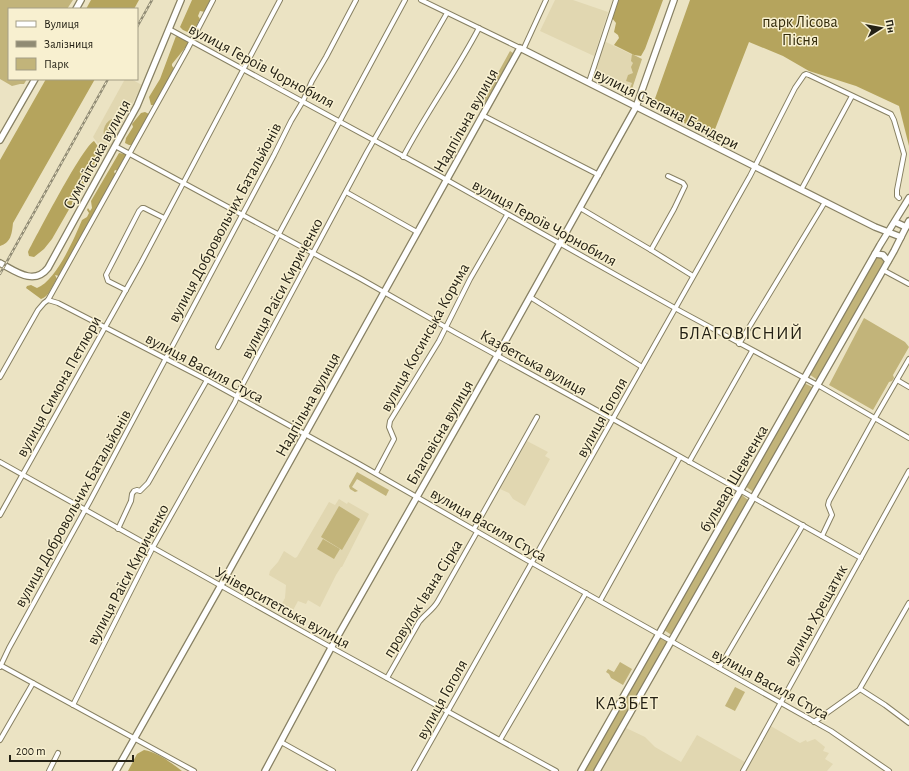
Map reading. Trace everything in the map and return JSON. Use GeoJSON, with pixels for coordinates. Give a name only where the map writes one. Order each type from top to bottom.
{"type":"FeatureCollection","features":[{"type":"Feature","properties":{"kind":"main road","name":"Сумгаїтська вулиця"},"geometry":{"type":"LineString","coordinates":[[0,263],[27,276],[37,276],[46,270],[115,146],[143,92],[181,0]]}},
{"type":"Feature","properties":{"kind":"main road","name":"Благовісна вулиця"},"geometry":{"type":"LineString","coordinates":[[265,771],[332,648],[636,106],[674,0]]}},
{"type":"Feature","properties":{"kind":"main road","name":"вулиця Степана Бандери"},"geometry":{"type":"LineString","coordinates":[[521,49],[875,227],[901,237]]}},
{"type":"Feature","properties":{"kind":"main road","name":"Надпільна вулиця"},"geometry":{"type":"LineString","coordinates":[[116,771],[482,115],[521,49]]}},
{"type":"Feature","properties":{"kind":"main road"},"geometry":{"type":"LineString","coordinates":[[0,140],[34,80]]}},
{"type":"Feature","properties":{"kind":"main road","name":"бульвар Шевченка"},"geometry":{"type":"LineString","coordinates":[[581,771],[875,254],[909,198]]}},
{"type":"Feature","properties":{"kind":"main road","name":"бульвар Шевченка"},"geometry":{"type":"LineString","coordinates":[[596,771],[906,230],[909,221]]}},
{"type":"Feature","properties":{"kind":"main road"},"geometry":{"type":"LineString","coordinates":[[895,222],[906,230]]}},
{"type":"Feature","properties":{"kind":"main road"},"geometry":{"type":"LineString","coordinates":[[875,254],[884,256],[888,261]]}},
{"type":"Feature","properties":{"kind":"street"},"geometry":{"type":"LineString","coordinates":[[0,377],[38,310],[48,300],[191,41],[212,0]]}},
{"type":"Feature","properties":{"kind":"street","name":"вулиця Симона Петлюри"},"geometry":{"type":"LineString","coordinates":[[0,515],[126,290],[280,0]]}},
{"type":"Feature","properties":{"kind":"street","name":"вулиця Добровольчих Батальйонів"},"geometry":{"type":"LineString","coordinates":[[0,666],[166,359],[291,121],[303,101],[314,76],[326,57],[356,0]]}},
{"type":"Feature","properties":{"kind":"street"},"geometry":{"type":"LineString","coordinates":[[218,347],[405,0]]}},
{"type":"Feature","properties":{"kind":"street","name":"вулиця Степана Бандери"},"geometry":{"type":"LineString","coordinates":[[421,0],[521,49]]}},
{"type":"Feature","properties":{"kind":"street","name":"Надпільна вулиця"},"geometry":{"type":"LineString","coordinates":[[521,49],[546,0]]}},
{"type":"Feature","properties":{"kind":"street"},"geometry":{"type":"LineString","coordinates":[[589,82],[616,0]]}},
{"type":"Feature","properties":{"kind":"street","name":"вулиця Раїси Кириченко"},"geometry":{"type":"LineString","coordinates":[[73,705],[152,549],[231,409],[374,141],[447,13]]}},
{"type":"Feature","properties":{"kind":"street"},"geometry":{"type":"LineString","coordinates":[[403,157],[479,28]]}},
{"type":"Feature","properties":{"kind":"street","name":"вулиця Героїв Чорнобиля"},"geometry":{"type":"LineString","coordinates":[[169,29],[340,121],[739,344],[817,385],[909,438]]}},
{"type":"Feature","properties":{"kind":"street","name":"вулиця Гоголя"},"geometry":{"type":"LineString","coordinates":[[414,771],[755,167],[801,78],[806,74],[852,96]]}},
{"type":"Feature","properties":{"kind":"street"},"geometry":{"type":"LineString","coordinates":[[801,190],[852,96],[887,111],[893,118],[904,154],[897,190],[897,196],[899,198]]}},
{"type":"Feature","properties":{"kind":"street"},"geometry":{"type":"LineString","coordinates":[[482,115],[598,175]]}},
{"type":"Feature","properties":{"kind":"street","name":"Казбетська вулиця"},"geometry":{"type":"LineString","coordinates":[[115,146],[314,253],[861,558]]}},
{"type":"Feature","properties":{"kind":"street"},"geometry":{"type":"LineString","coordinates":[[651,250],[685,186],[668,176]]}},
{"type":"Feature","properties":{"kind":"street"},"geometry":{"type":"LineString","coordinates":[[346,192],[417,232]]}},
{"type":"Feature","properties":{"kind":"street"},"geometry":{"type":"LineString","coordinates":[[739,344],[825,202]]}},
{"type":"Feature","properties":{"kind":"street"},"geometry":{"type":"LineString","coordinates":[[126,290],[108,281],[106,275],[139,211],[144,208],[164,218]]}},
{"type":"Feature","properties":{"kind":"street"},"geometry":{"type":"LineString","coordinates":[[580,208],[693,276]]}},
{"type":"Feature","properties":{"kind":"street","name":"вулиця Косинська Корчма"},"geometry":{"type":"LineString","coordinates":[[376,473],[394,440],[389,424],[439,341],[470,279],[507,215]]}},
{"type":"Feature","properties":{"kind":"street"},"geometry":{"type":"LineString","coordinates":[[882,270],[909,284]]}},
{"type":"Feature","properties":{"kind":"street"},"geometry":{"type":"LineString","coordinates":[[530,297],[642,367]]}},
{"type":"Feature","properties":{"kind":"street","name":"вулиця Василя Стуса"},"geometry":{"type":"LineString","coordinates":[[48,300],[55,302],[207,380],[376,473],[532,563],[836,733],[889,771]]}},
{"type":"Feature","properties":{"kind":"street"},"geometry":{"type":"LineString","coordinates":[[689,462],[752,351]]}},
{"type":"Feature","properties":{"kind":"street"},"geometry":{"type":"LineString","coordinates":[[822,536],[832,515],[828,503],[909,359]]}},
{"type":"Feature","properties":{"kind":"street"},"geometry":{"type":"LineString","coordinates":[[118,529],[131,501],[132,494],[134,491],[140,491],[148,483],[207,380]]}},
{"type":"Feature","properties":{"kind":"street"},"geometry":{"type":"LineString","coordinates":[[898,380],[909,387]]}},
{"type":"Feature","properties":{"kind":"street","name":"провулок Івана Сірка"},"geometry":{"type":"LineString","coordinates":[[387,678],[419,622],[436,604],[537,417]]}},
{"type":"Feature","properties":{"kind":"street"},"geometry":{"type":"LineString","coordinates":[[600,601],[680,457]]}},
{"type":"Feature","properties":{"kind":"street","name":"Університетська вулиця"},"geometry":{"type":"LineString","coordinates":[[0,462],[152,549],[556,771]]}},
{"type":"Feature","properties":{"kind":"street","name":"вулиця Хрещатик"},"geometry":{"type":"LineString","coordinates":[[743,771],[909,471]]}},
{"type":"Feature","properties":{"kind":"street"},"geometry":{"type":"LineString","coordinates":[[719,668],[803,525]]}},
{"type":"Feature","properties":{"kind":"street"},"geometry":{"type":"LineString","coordinates":[[500,740],[586,593]]}},
{"type":"Feature","properties":{"kind":"street"},"geometry":{"type":"LineString","coordinates":[[814,722],[860,689],[909,603]]}},
{"type":"Feature","properties":{"kind":"street"},"geometry":{"type":"LineString","coordinates":[[0,666],[194,771]]}},
{"type":"Feature","properties":{"kind":"street"},"geometry":{"type":"LineString","coordinates":[[0,740],[33,683]]}},
{"type":"Feature","properties":{"kind":"street"},"geometry":{"type":"LineString","coordinates":[[860,689],[885,705],[909,724]]}},
{"type":"Feature","properties":{"kind":"street"},"geometry":{"type":"LineString","coordinates":[[281,742],[333,771]]}},
{"type":"Feature","properties":{"kind":"street"},"geometry":{"type":"LineString","coordinates":[[49,771],[58,754]]}},
{"type":"Feature","properties":{"kind":"shaded area"},"geometry":{"type":"Polygon","coordinates":[[[555,0],[573,0],[608,12],[594,56],[540,31],[555,0]]]}},
{"type":"Feature","properties":{"kind":"shaded area"},"geometry":{"type":"Polygon","coordinates":[[[604,41],[641,59],[631,88],[623,90],[593,77],[604,41]]]}},
{"type":"Feature","properties":{"kind":"shaded area"},"geometry":{"type":"Polygon","coordinates":[[[124,80],[133,80],[142,85],[107,153],[93,137],[124,80]]]}},
{"type":"Feature","properties":{"kind":"shaded area"},"geometry":{"type":"Polygon","coordinates":[[[527,441],[548,452],[545,456],[550,459],[525,506],[513,499],[509,493],[500,489],[527,441]]]}},
{"type":"Feature","properties":{"kind":"shaded area"},"geometry":{"type":"Polygon","coordinates":[[[339,499],[347,504],[348,502],[369,514],[320,607],[308,600],[306,604],[298,601],[291,614],[280,607],[285,598],[286,585],[269,575],[270,571],[278,562],[284,551],[295,558],[297,557],[329,502],[335,505],[339,499]]]}},
{"type":"Feature","properties":{"kind":"shaded area"},"geometry":{"type":"Polygon","coordinates":[[[769,725],[800,743],[806,740],[807,742],[815,739],[825,747],[823,751],[829,753],[825,759],[833,764],[827,771],[745,771],[769,725]]]}},
{"type":"Feature","properties":{"kind":"shaded area"},"geometry":{"type":"Polygon","coordinates":[[[624,727],[645,737],[655,747],[681,762],[697,735],[745,762],[741,771],[599,771],[624,727]]]}},
{"type":"Feature","properties":{"kind":"green space"},"geometry":{"type":"Polygon","coordinates":[[[0,0],[73,0],[68,8],[8,8],[8,80],[26,80],[24,84],[12,86],[0,79],[0,0]]]}},
{"type":"Feature","properties":{"kind":"green space"},"geometry":{"type":"Polygon","coordinates":[[[91,0],[139,0],[135,8],[87,8],[91,0]]]}},
{"type":"Feature","properties":{"kind":"green space"},"geometry":{"type":"Polygon","coordinates":[[[192,0],[211,0],[205,12],[200,11],[198,16],[200,19],[192,34],[180,27],[192,0]]]}},
{"type":"Feature","properties":{"kind":"green space"},"geometry":{"type":"Polygon","coordinates":[[[617,0],[663,0],[641,56],[634,55],[614,45],[619,38],[614,32],[616,23],[612,18],[617,0]]]}},
{"type":"Feature","properties":{"kind":"green space","name":"парк Лісова Пісня"},"geometry":{"type":"Polygon","coordinates":[[[690,0],[909,0],[909,146],[899,106],[856,86],[809,71],[783,56],[749,42],[712,137],[652,107],[690,0]]]}},
{"type":"Feature","properties":{"kind":"green space"},"geometry":{"type":"Polygon","coordinates":[[[176,36],[189,43],[172,64],[174,68],[171,76],[154,105],[151,105],[149,97],[160,79],[176,36]]]}},
{"type":"Feature","properties":{"kind":"green space"},"geometry":{"type":"Polygon","coordinates":[[[510,51],[513,54],[486,102],[484,101],[483,103],[482,102],[510,51]]]}},
{"type":"Feature","properties":{"kind":"green space"},"geometry":{"type":"Polygon","coordinates":[[[632,54],[642,59],[632,89],[623,91],[621,89],[630,88],[632,83],[626,81],[628,75],[633,73],[631,67],[633,63],[631,61],[632,54]]]}},
{"type":"Feature","properties":{"kind":"green space"},"geometry":{"type":"Polygon","coordinates":[[[45,80],[94,80],[13,223],[9,240],[4,245],[0,246],[0,160],[45,80]]]}},
{"type":"Feature","properties":{"kind":"green space"},"geometry":{"type":"Polygon","coordinates":[[[145,112],[149,114],[134,142],[132,145],[125,143],[126,138],[133,127],[132,124],[141,113],[145,112]]]}},
{"type":"Feature","properties":{"kind":"green space"},"geometry":{"type":"Polygon","coordinates":[[[112,119],[117,121],[118,126],[111,140],[107,142],[104,136],[104,129],[107,123],[112,119]]]}},
{"type":"Feature","properties":{"kind":"green space"},"geometry":{"type":"Polygon","coordinates":[[[94,141],[102,152],[52,239],[44,249],[34,257],[29,256],[28,252],[60,192],[80,158],[94,141]]]}},
{"type":"Feature","properties":{"kind":"green space"},"geometry":{"type":"Polygon","coordinates":[[[119,153],[127,155],[118,171],[115,170],[114,172],[116,175],[59,276],[55,275],[57,279],[46,296],[41,299],[26,288],[27,286],[31,285],[37,288],[51,277],[64,258],[82,220],[87,217],[89,213],[87,210],[88,208],[90,211],[92,208],[91,201],[119,153]]]}},
{"type":"Feature","properties":{"kind":"green space"},"geometry":{"type":"Polygon","coordinates":[[[878,256],[882,257],[884,261],[883,264],[818,379],[816,379],[809,374],[878,256]]]}},
{"type":"Feature","properties":{"kind":"green space"},"geometry":{"type":"Polygon","coordinates":[[[864,318],[905,342],[909,347],[893,375],[894,378],[889,382],[873,410],[829,385],[864,318]]]}},
{"type":"Feature","properties":{"kind":"green space"},"geometry":{"type":"Polygon","coordinates":[[[804,384],[812,387],[812,390],[754,490],[752,491],[745,486],[804,384]]]}},
{"type":"Feature","properties":{"kind":"green space"},"geometry":{"type":"Polygon","coordinates":[[[357,472],[389,490],[386,496],[357,479],[352,487],[358,491],[355,492],[350,489],[349,486],[357,472]]]}},
{"type":"Feature","properties":{"kind":"green space"},"geometry":{"type":"Polygon","coordinates":[[[742,495],[748,500],[748,502],[672,634],[670,634],[664,630],[740,496],[742,495]]]}},
{"type":"Feature","properties":{"kind":"green space"},"geometry":{"type":"Polygon","coordinates":[[[339,506],[360,519],[342,550],[321,537],[339,506]]]}},
{"type":"Feature","properties":{"kind":"green space"},"geometry":{"type":"Polygon","coordinates":[[[323,539],[340,549],[334,559],[317,549],[323,539]]]}},
{"type":"Feature","properties":{"kind":"green space"},"geometry":{"type":"Polygon","coordinates":[[[659,638],[666,641],[666,645],[594,771],[583,771],[659,638]]]}},
{"type":"Feature","properties":{"kind":"green space"},"geometry":{"type":"Polygon","coordinates":[[[620,662],[632,669],[623,685],[611,678],[606,672],[608,669],[614,672],[620,662]]]}},
{"type":"Feature","properties":{"kind":"green space"},"geometry":{"type":"Polygon","coordinates":[[[735,687],[745,692],[735,711],[725,706],[735,687]]]}},
{"type":"Feature","properties":{"kind":"green space"},"geometry":{"type":"Polygon","coordinates":[[[144,750],[159,755],[182,771],[128,771],[137,754],[144,750]]]}},
{"type":"Feature","properties":{"kind":"railway"},"geometry":{"type":"LineString","coordinates":[[138,25],[152,0]]}},
{"type":"Feature","properties":{"kind":"railway"},"geometry":{"type":"LineString","coordinates":[[0,274],[107,80]]}},
{"type":"Feature","properties":{"kind":"district","name":"БЛАГОВІСНИЙ"},"geometry":{"type":"Point","coordinates":[741,333]}},
{"type":"Feature","properties":{"kind":"district","name":"КАЗБЕТ"},"geometry":{"type":"Point","coordinates":[627,703]}}]}
